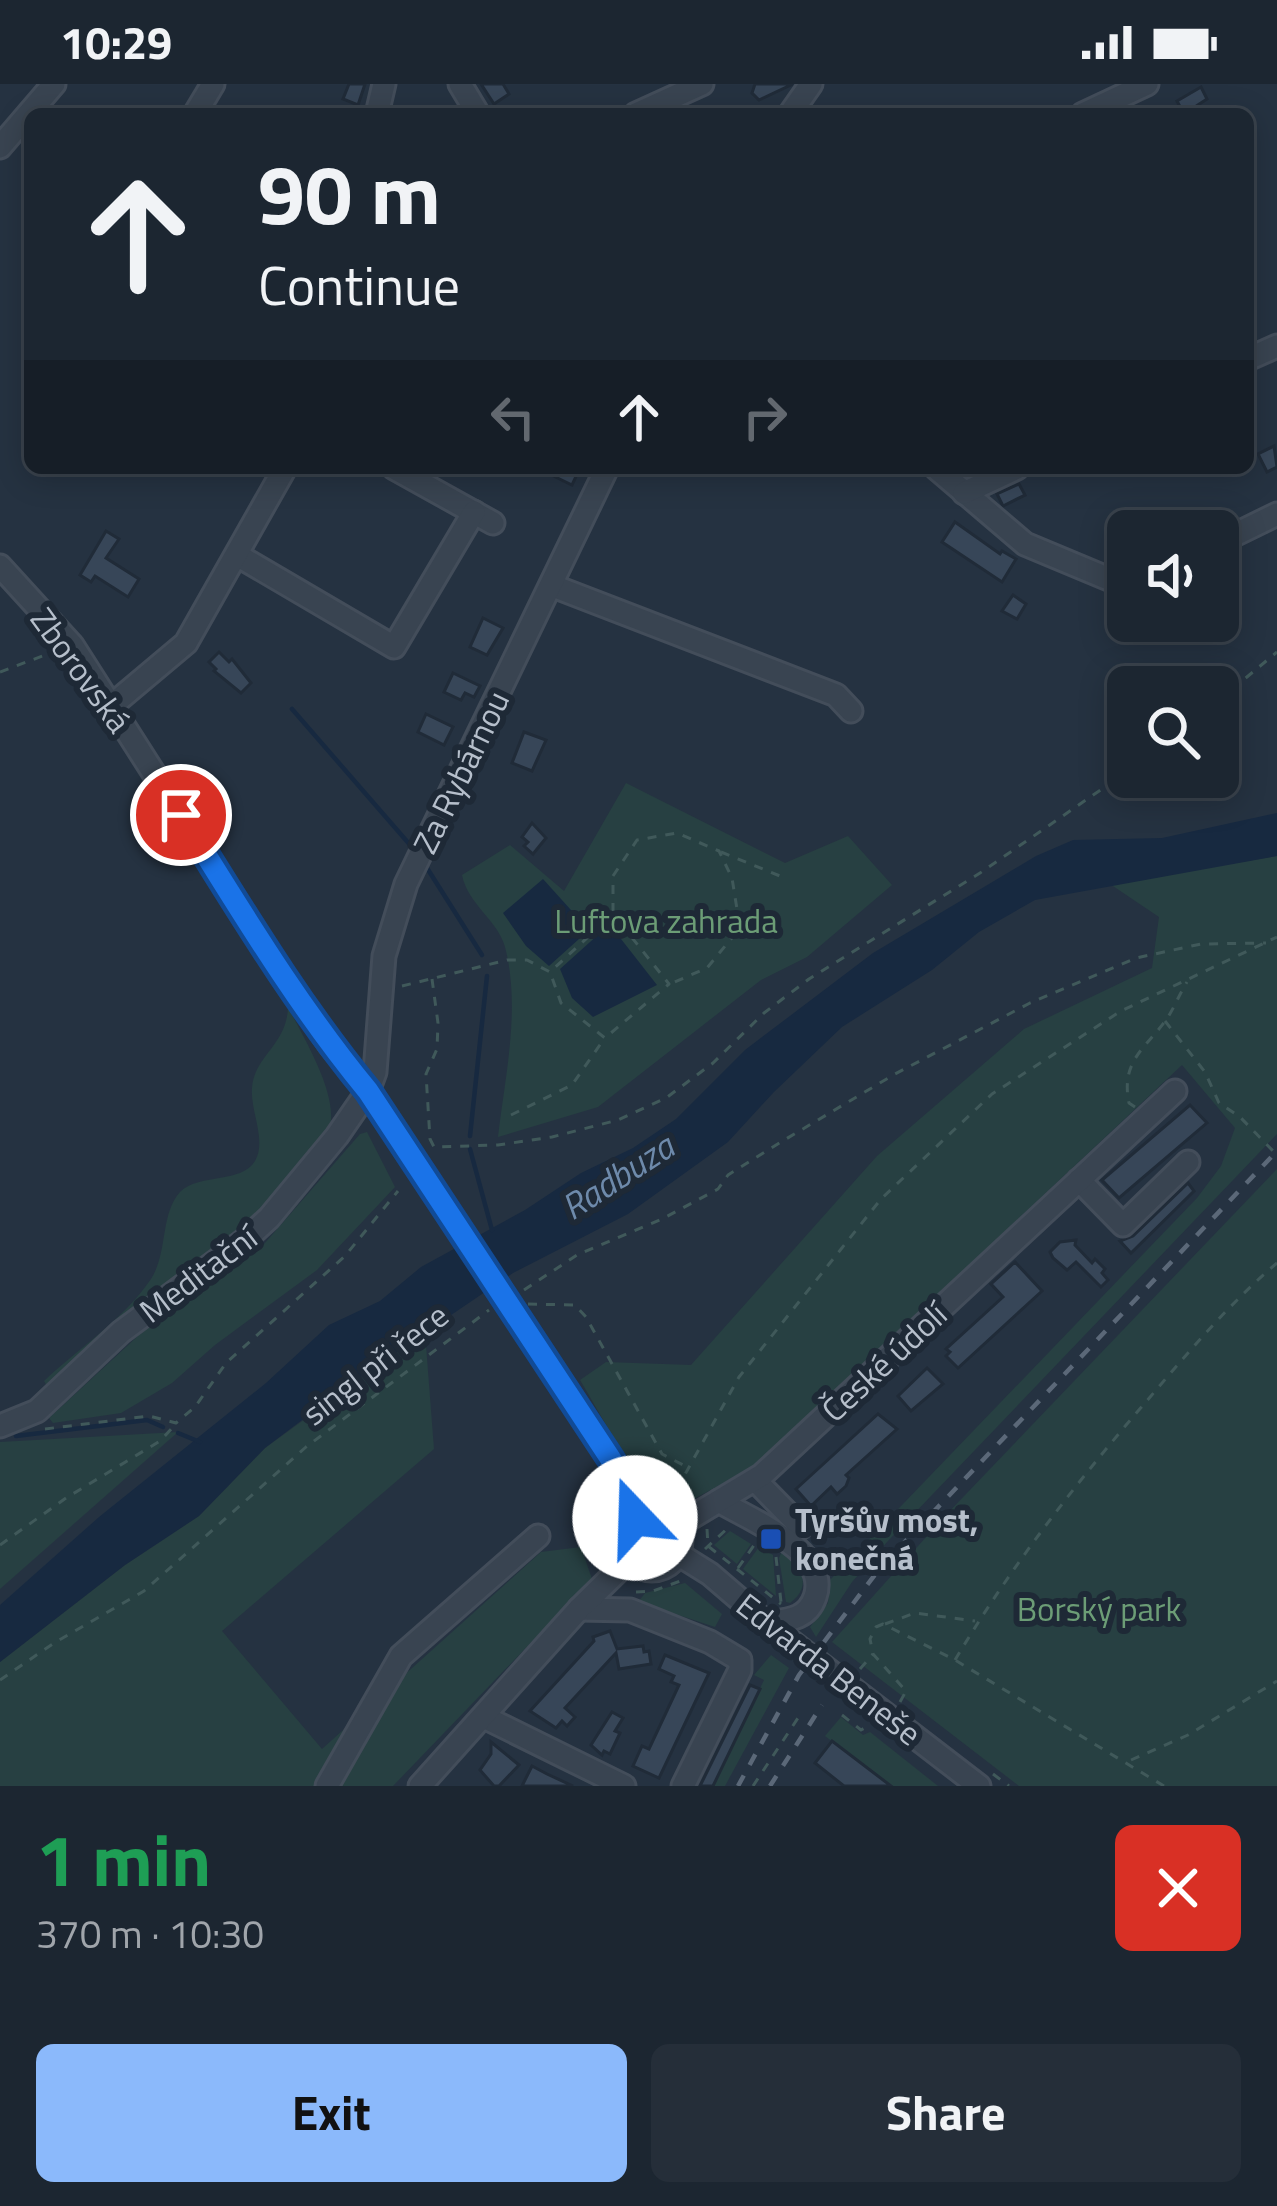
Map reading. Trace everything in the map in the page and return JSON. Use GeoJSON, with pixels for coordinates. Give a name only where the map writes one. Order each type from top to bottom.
{"type":"FeatureCollection","features":[{"type":"Feature","properties":{"kind":"street"},"geometry":{"type":"LineString","coordinates":[[44,108],[54,84]]}},
{"type":"Feature","properties":{"kind":"street"},"geometry":{"type":"LineString","coordinates":[[649,108],[702,84]]}},
{"type":"Feature","properties":{"kind":"street"},"geometry":{"type":"LineString","coordinates":[[1096,108],[1147,84]]}},
{"type":"Feature","properties":{"kind":"street"},"geometry":{"type":"LineString","coordinates":[[0,147],[24,126]]}},
{"type":"Feature","properties":{"kind":"street"},"geometry":{"type":"LineString","coordinates":[[111,706],[186,643],[282,474]]}},
{"type":"Feature","properties":{"kind":"street"},"geometry":{"type":"LineString","coordinates":[[237,555],[394,647],[484,517],[405,474]]}},
{"type":"Feature","properties":{"kind":"street","name":"Za Rybárnou"},"geometry":{"type":"LineString","coordinates":[[368,1091],[375,1072],[384,956],[406,884],[605,474]]}},
{"type":"Feature","properties":{"kind":"street"},"geometry":{"type":"LineString","coordinates":[[943,474],[1025,544],[1107,578]]}},
{"type":"Feature","properties":{"kind":"street"},"geometry":{"type":"LineString","coordinates":[[964,493],[1004,474]]}},
{"type":"Feature","properties":{"kind":"street"},"geometry":{"type":"LineString","coordinates":[[1239,533],[1277,514]]}},
{"type":"Feature","properties":{"kind":"street","name":"Zborovská"},"geometry":{"type":"LineString","coordinates":[[0,566],[72,645],[319,1028],[368,1091],[612,1461],[642,1514]]}},
{"type":"Feature","properties":{"kind":"street"},"geometry":{"type":"LineString","coordinates":[[554,586],[836,695],[851,711]]}},
{"type":"Feature","properties":{"kind":"street","name":"Meditační"},"geometry":{"type":"LineString","coordinates":[[0,1426],[37,1412],[121,1332],[246,1239],[269,1218],[368,1091]]}},
{"type":"Feature","properties":{"kind":"street","name":"České údolí"},"geometry":{"type":"LineString","coordinates":[[672,1516],[719,1501],[755,1480],[1175,1091]]}},
{"type":"Feature","properties":{"kind":"street"},"geometry":{"type":"LineString","coordinates":[[1079,1180],[1123,1225],[1187,1162]]}},
{"type":"Feature","properties":{"kind":"street"},"geometry":{"type":"LineString","coordinates":[[755,1480],[801,1527]]}},
{"type":"Feature","properties":{"kind":"street"},"geometry":{"type":"LineString","coordinates":[[719,1501],[796,1547],[812,1565],[817,1587],[811,1606],[793,1619],[766,1623]]}},
{"type":"Feature","properties":{"kind":"street"},"geometry":{"type":"LineString","coordinates":[[642,1514],[672,1516],[685,1558],[655,1570],[641,1568],[624,1546],[625,1532],[642,1514]]}},
{"type":"Feature","properties":{"kind":"street"},"geometry":{"type":"LineString","coordinates":[[327,1786],[401,1656],[538,1536]]}},
{"type":"Feature","properties":{"kind":"street","name":"Edvarda Beneše"},"geometry":{"type":"LineString","coordinates":[[685,1558],[979,1786]]}},
{"type":"Feature","properties":{"kind":"street"},"geometry":{"type":"LineString","coordinates":[[420,1786],[630,1559]]}},
{"type":"Feature","properties":{"kind":"street"},"geometry":{"type":"LineString","coordinates":[[579,1609],[630,1610],[710,1642],[740,1660],[740,1670],[683,1786]]}},
{"type":"Feature","properties":{"kind":"street"},"geometry":{"type":"LineString","coordinates":[[484,1717],[624,1786]]}},
{"type":"Feature","properties":{"kind":"path"},"geometry":{"type":"LineString","coordinates":[[0,673],[72,645]]}},
{"type":"Feature","properties":{"kind":"path"},"geometry":{"type":"LineString","coordinates":[[1239,684],[1277,652]]}},
{"type":"Feature","properties":{"kind":"path"},"geometry":{"type":"LineString","coordinates":[[432,979],[437,1049],[426,1074],[434,1147],[498,1145],[618,1120],[666,1098],[809,979],[980,873],[1107,785]]}},
{"type":"Feature","properties":{"kind":"path"},"geometry":{"type":"LineString","coordinates":[[669,984],[613,914],[613,876],[637,840],[677,833],[780,877]]}},
{"type":"Feature","properties":{"kind":"path"},"geometry":{"type":"LineString","coordinates":[[511,1115],[572,1085],[605,1038],[669,984],[707,968],[740,928],[733,878],[719,851]]}},
{"type":"Feature","properties":{"kind":"path"},"geometry":{"type":"LineString","coordinates":[[550,972],[613,914]]}},
{"type":"Feature","properties":{"kind":"path"},"geometry":{"type":"LineString","coordinates":[[672,1516],[689,1468],[739,1377],[881,1198],[992,1094],[1121,1011],[1277,938]]}},
{"type":"Feature","properties":{"kind":"path"},"geometry":{"type":"LineString","coordinates":[[689,1468],[662,1454],[599,1336],[575,1305],[528,1304],[515,1296],[578,1255],[718,1189],[728,1175],[895,1074],[1030,1004],[1136,958],[1201,944],[1266,943]]}},
{"type":"Feature","properties":{"kind":"path"},"geometry":{"type":"LineString","coordinates":[[382,991],[506,960],[527,960],[550,972],[562,1003],[605,1038]]}},
{"type":"Feature","properties":{"kind":"path"},"geometry":{"type":"LineString","coordinates":[[1142,1122],[1127,1091],[1138,1050],[1165,1021],[1187,980]]}},
{"type":"Feature","properties":{"kind":"path"},"geometry":{"type":"LineString","coordinates":[[1165,1021],[1205,1072],[1219,1102],[1277,1155]]}},
{"type":"Feature","properties":{"kind":"path"},"geometry":{"type":"LineString","coordinates":[[0,1545],[65,1498],[160,1441],[195,1407],[226,1364],[346,1256],[398,1191]]}},
{"type":"Feature","properties":{"kind":"path"},"geometry":{"type":"LineString","coordinates":[[955,1660],[1104,1451],[1208,1330],[1277,1263]]}},
{"type":"Feature","properties":{"kind":"path","name":"singl při řece"},"geometry":{"type":"LineString","coordinates":[[0,1680],[144,1591],[306,1447],[473,1318],[494,1307]]}},
{"type":"Feature","properties":{"kind":"path"},"geometry":{"type":"LineString","coordinates":[[36,1430],[148,1416],[176,1424]]}},
{"type":"Feature","properties":{"kind":"path"},"geometry":{"type":"LineString","coordinates":[[736,1570],[758,1540],[744,1532]]}},
{"type":"Feature","properties":{"kind":"path"},"geometry":{"type":"LineString","coordinates":[[630,1610],[637,1590],[653,1591],[687,1579],[685,1558],[708,1546],[781,1604],[775,1550]]}},
{"type":"Feature","properties":{"kind":"path"},"geometry":{"type":"LineString","coordinates":[[900,1702],[906,1691],[873,1654],[870,1639],[876,1627],[915,1613],[978,1622]]}},
{"type":"Feature","properties":{"kind":"path"},"geometry":{"type":"LineString","coordinates":[[884,1624],[955,1660],[1164,1786]]}},
{"type":"Feature","properties":{"kind":"path"},"geometry":{"type":"LineString","coordinates":[[859,1670],[873,1654]]}},
{"type":"Feature","properties":{"kind":"path"},"geometry":{"type":"LineString","coordinates":[[1127,1761],[1188,1735],[1277,1681]]}},
{"type":"Feature","properties":{"kind":"path"},"geometry":{"type":"LineString","coordinates":[[842,1714],[861,1730],[872,1724]]}},
{"type":"Feature","properties":{"kind":"path"},"geometry":{"type":"LineString","coordinates":[[752,1786],[798,1718]]}},
{"type":"Feature","properties":{"kind":"green space","name":"Luftova zahrada"},"geometry":{"type":"Polygon","coordinates":[[[626,783],[785,863],[848,836],[892,885],[807,957],[761,980],[598,1107],[498,1137],[510,1042],[510,970],[501,937],[470,895],[462,875],[510,845],[564,891],[626,783]]]}},
{"type":"Feature","properties":{"kind":"green space"},"geometry":{"type":"Polygon","coordinates":[[[1277,856],[1277,1134],[887,1542],[852,1582],[816,1637],[810,1627],[828,1603],[830,1580],[1197,1198],[1221,1166],[1235,1128],[1182,1065],[754,1467],[688,1502],[675,1503],[645,1477],[620,1447],[580,1380],[606,1362],[691,1365],[877,1156],[1024,1029],[1152,968],[1159,917],[1110,884],[1277,856]]]}},
{"type":"Feature","properties":{"kind":"green space"},"geometry":{"type":"Polygon","coordinates":[[[288,1007],[329,1098],[330,1127],[317,1153],[250,1224],[50,1391],[44,1381],[115,1320],[151,1279],[169,1211],[180,1192],[198,1182],[240,1173],[255,1161],[259,1144],[254,1077],[282,1031],[288,1007]]]}},
{"type":"Feature","properties":{"kind":"green space"},"geometry":{"type":"Polygon","coordinates":[[[367,1132],[395,1187],[317,1270],[172,1383],[121,1413],[53,1423],[49,1418],[164,1312],[258,1251],[360,1134],[367,1132]]]}},
{"type":"Feature","properties":{"kind":"green space","name":"Borský park"},"geometry":{"type":"Polygon","coordinates":[[[1277,1169],[1277,1786],[1019,1786],[832,1642],[945,1516],[1277,1169]]]}},
{"type":"Feature","properties":{"kind":"green space"},"geometry":{"type":"Polygon","coordinates":[[[425,1332],[434,1449],[222,1631],[322,1749],[541,1552],[581,1547],[592,1579],[393,1786],[0,1786],[0,1662],[125,1565],[199,1516],[265,1448],[425,1332]]]}},
{"type":"Feature","properties":{"kind":"green space"},"geometry":{"type":"Polygon","coordinates":[[[178,1432],[0,1589],[0,1442],[178,1432]]]}},
{"type":"Feature","properties":{"kind":"green space"},"geometry":{"type":"Polygon","coordinates":[[[654,1524],[667,1530],[670,1546],[642,1556],[636,1551],[636,1537],[654,1524]]]}},
{"type":"Feature","properties":{"kind":"green space"},"geometry":{"type":"Polygon","coordinates":[[[730,1531],[751,1544],[737,1564],[714,1545],[730,1531]]]}},
{"type":"Feature","properties":{"kind":"green space"},"geometry":{"type":"Polygon","coordinates":[[[759,1547],[773,1555],[776,1596],[743,1569],[759,1547]]]}},
{"type":"Feature","properties":{"kind":"green space"},"geometry":{"type":"Polygon","coordinates":[[[783,1549],[803,1582],[790,1603],[786,1602],[779,1558],[783,1549]]]}},
{"type":"Feature","properties":{"kind":"green space"},"geometry":{"type":"Polygon","coordinates":[[[685,1583],[722,1614],[715,1627],[636,1605],[645,1593],[685,1583]]]}},
{"type":"Feature","properties":{"kind":"green space"},"geometry":{"type":"Polygon","coordinates":[[[771,1655],[789,1668],[725,1786],[713,1786],[764,1680],[754,1675],[771,1655]]]}},
{"type":"Feature","properties":{"kind":"green space"},"geometry":{"type":"Polygon","coordinates":[[[841,1717],[863,1735],[870,1732],[938,1786],[891,1786],[825,1736],[841,1717]]]}},
{"type":"Feature","properties":{"kind":"water","name":"Radbuza"},"geometry":{"type":"Polygon","coordinates":[[[1277,813],[1277,856],[1035,900],[979,932],[932,970],[842,1027],[728,1142],[628,1214],[513,1273],[351,1383],[265,1448],[199,1516],[125,1565],[0,1662],[0,1605],[329,1325],[380,1301],[421,1267],[676,1119],[745,1050],[873,953],[1036,856],[1073,840],[1162,838],[1277,813]]]}},
{"type":"Feature","properties":{"kind":"water"},"geometry":{"type":"Polygon","coordinates":[[[543,879],[589,930],[549,966],[526,946],[503,913],[543,879]]]}},
{"type":"Feature","properties":{"kind":"water"},"geometry":{"type":"Polygon","coordinates":[[[614,930],[657,985],[593,1017],[572,998],[560,969],[600,933],[614,930]]]}},
{"type":"Feature","properties":{"kind":"building"},"geometry":{"type":"Polygon","coordinates":[[[349,84],[365,84],[358,105],[343,99],[349,84]]]}},
{"type":"Feature","properties":{"kind":"building"},"geometry":{"type":"Polygon","coordinates":[[[481,84],[503,84],[509,94],[494,104],[481,84]]]}},
{"type":"Feature","properties":{"kind":"building"},"geometry":{"type":"Polygon","coordinates":[[[755,84],[793,84],[759,100],[752,93],[755,84]]]}},
{"type":"Feature","properties":{"kind":"building"},"geometry":{"type":"Polygon","coordinates":[[[1201,87],[1207,99],[1193,108],[1181,108],[1177,101],[1201,87]]]}},
{"type":"Feature","properties":{"kind":"building"},"geometry":{"type":"Polygon","coordinates":[[[1274,446],[1277,467],[1267,472],[1258,454],[1274,446]]]}},
{"type":"Feature","properties":{"kind":"building"},"geometry":{"type":"Polygon","coordinates":[[[549,474],[577,474],[572,485],[549,474]]]}},
{"type":"Feature","properties":{"kind":"building"},"geometry":{"type":"Polygon","coordinates":[[[1019,484],[1025,495],[1003,506],[997,494],[1019,484]]]}},
{"type":"Feature","properties":{"kind":"building"},"geometry":{"type":"Polygon","coordinates":[[[955,522],[1000,554],[1016,559],[1002,582],[942,542],[955,522]]]}},
{"type":"Feature","properties":{"kind":"building"},"geometry":{"type":"Polygon","coordinates":[[[106,531],[119,539],[106,558],[139,579],[128,597],[95,576],[91,582],[80,575],[106,531]]]}},
{"type":"Feature","properties":{"kind":"building"},"geometry":{"type":"Polygon","coordinates":[[[1013,595],[1026,604],[1017,619],[1002,611],[1013,595]]]}},
{"type":"Feature","properties":{"kind":"building"},"geometry":{"type":"Polygon","coordinates":[[[483,618],[503,628],[487,655],[470,647],[483,618]]]}},
{"type":"Feature","properties":{"kind":"building"},"geometry":{"type":"Polygon","coordinates":[[[219,652],[229,662],[232,659],[251,683],[241,693],[209,662],[219,652]]]}},
{"type":"Feature","properties":{"kind":"building"},"geometry":{"type":"Polygon","coordinates":[[[453,673],[480,686],[474,697],[465,693],[461,700],[444,692],[453,673]]]}},
{"type":"Feature","properties":{"kind":"building"},"geometry":{"type":"Polygon","coordinates":[[[426,714],[453,727],[444,745],[418,732],[426,714]]]}},
{"type":"Feature","properties":{"kind":"building"},"geometry":{"type":"Polygon","coordinates":[[[524,732],[546,740],[532,771],[512,763],[524,732]]]}},
{"type":"Feature","properties":{"kind":"building"},"geometry":{"type":"Polygon","coordinates":[[[532,823],[546,838],[533,854],[522,837],[532,823]]]}},
{"type":"Feature","properties":{"kind":"building"},"geometry":{"type":"Polygon","coordinates":[[[1190,1105],[1207,1123],[1119,1198],[1102,1180],[1190,1105]]]}},
{"type":"Feature","properties":{"kind":"building"},"geometry":{"type":"Polygon","coordinates":[[[1188,1183],[1194,1191],[1131,1253],[1120,1241],[1133,1236],[1188,1183]]]}},
{"type":"Feature","properties":{"kind":"building"},"geometry":{"type":"Polygon","coordinates":[[[1076,1240],[1075,1245],[1092,1263],[1095,1259],[1105,1269],[1102,1273],[1108,1280],[1101,1287],[1076,1262],[1067,1270],[1053,1258],[1050,1252],[1060,1242],[1076,1240]]]}},
{"type":"Feature","properties":{"kind":"building"},"geometry":{"type":"Polygon","coordinates":[[[1015,1262],[1042,1291],[958,1368],[946,1356],[950,1352],[946,1349],[1003,1297],[991,1284],[1015,1262]]]}},
{"type":"Feature","properties":{"kind":"building"},"geometry":{"type":"Polygon","coordinates":[[[927,1368],[943,1384],[911,1411],[898,1396],[927,1368]]]}},
{"type":"Feature","properties":{"kind":"building"},"geometry":{"type":"Polygon","coordinates":[[[878,1414],[897,1429],[846,1475],[846,1486],[837,1494],[831,1487],[811,1506],[796,1489],[878,1414]]]}},
{"type":"Feature","properties":{"kind":"building"},"geometry":{"type":"Polygon","coordinates":[[[610,1631],[617,1649],[643,1646],[651,1664],[619,1669],[616,1653],[565,1708],[575,1717],[567,1726],[562,1721],[556,1728],[530,1711],[593,1637],[610,1631]]]}},
{"type":"Feature","properties":{"kind":"building"},"geometry":{"type":"Polygon","coordinates":[[[665,1655],[709,1673],[659,1778],[633,1766],[642,1746],[649,1749],[679,1685],[671,1682],[674,1676],[659,1669],[665,1655]]]}},
{"type":"Feature","properties":{"kind":"building"},"geometry":{"type":"Polygon","coordinates":[[[750,1685],[760,1689],[713,1786],[700,1786],[750,1685]]]}},
{"type":"Feature","properties":{"kind":"building"},"geometry":{"type":"Polygon","coordinates":[[[612,1712],[623,1718],[615,1731],[620,1733],[610,1754],[604,1751],[602,1755],[591,1745],[612,1712]]]}},
{"type":"Feature","properties":{"kind":"building"},"geometry":{"type":"Polygon","coordinates":[[[832,1741],[891,1786],[844,1786],[815,1763],[832,1741]]]}},
{"type":"Feature","properties":{"kind":"building"},"geometry":{"type":"Polygon","coordinates":[[[491,1742],[519,1765],[499,1786],[480,1770],[491,1754],[491,1742]]]}},
{"type":"Feature","properties":{"kind":"building"},"geometry":{"type":"Polygon","coordinates":[[[532,1766],[547,1774],[573,1786],[522,1786],[532,1766]]]}},
{"type":"Feature","properties":{"kind":"waterway"},"geometry":{"type":"LineString","coordinates":[[292,709],[411,846]]}},
{"type":"Feature","properties":{"kind":"waterway"},"geometry":{"type":"LineString","coordinates":[[427,868],[482,955]]}},
{"type":"Feature","properties":{"kind":"waterway"},"geometry":{"type":"LineString","coordinates":[[470,1136],[487,976]]}},
{"type":"Feature","properties":{"kind":"waterway"},"geometry":{"type":"LineString","coordinates":[[470,1149],[492,1230]]}},
{"type":"Feature","properties":{"kind":"waterway"},"geometry":{"type":"LineString","coordinates":[[16,1436],[147,1420],[163,1427]]}},
{"type":"Feature","properties":{"kind":"waterway"},"geometry":{"type":"LineString","coordinates":[[178,1433],[200,1442]]}},
{"type":"Feature","properties":{"kind":"railway"},"geometry":{"type":"LineString","coordinates":[[738,1786],[799,1675],[880,1568],[1277,1151]]}},
{"type":"Feature","properties":{"kind":"railway"},"geometry":{"type":"LineString","coordinates":[[770,1786],[822,1705]]}},
{"type":"Feature","properties":{"kind":"place","name":"Tyršův most, konečná"},"geometry":{"type":"Point","coordinates":[771,1539]}},
{"type":"Feature","properties":{"kind":"route"},"geometry":{"type":"LineString","coordinates":[[181,815],[273,960],[368,1091],[612,1461],[642,1514],[635,1518]]}}]}
